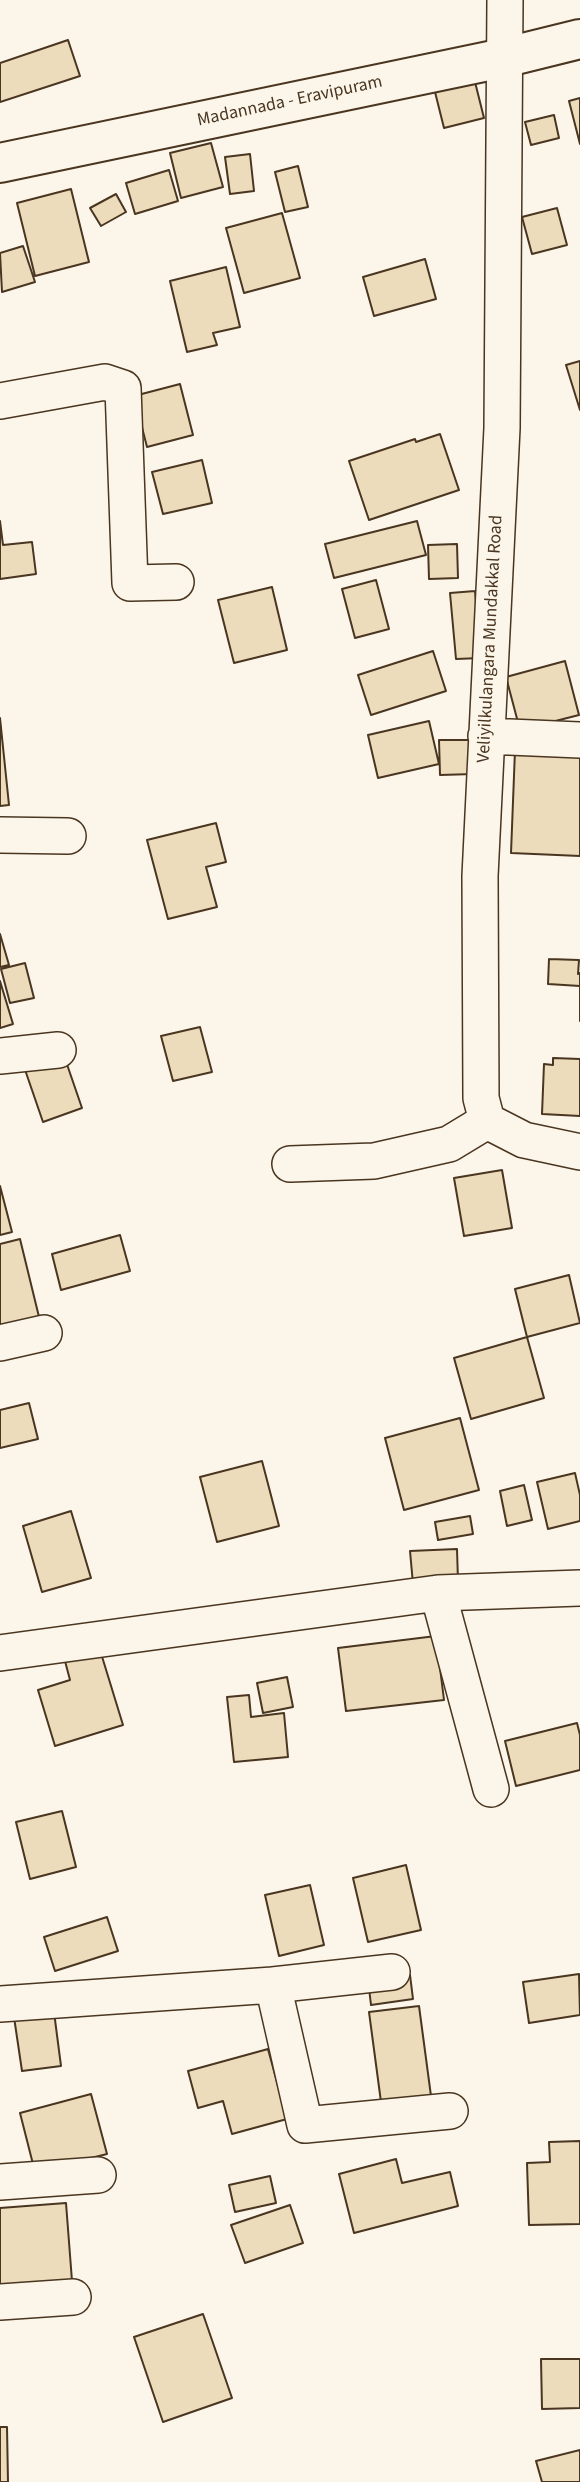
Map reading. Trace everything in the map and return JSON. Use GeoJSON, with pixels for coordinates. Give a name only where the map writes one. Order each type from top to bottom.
{"type":"FeatureCollection","features":[{"type":"Feature","properties":{"kind":"main road","name":"Madannada - Eravipuram"},"geometry":{"type":"LineString","coordinates":[[0,163],[503,58],[580,39]]}},
{"type":"Feature","properties":{"kind":"street","name":"Veliyilkulangara Mundakkal Road"},"geometry":{"type":"LineString","coordinates":[[487,1121],[481,1098],[480,876],[502,428],[505,0]]}},
{"type":"Feature","properties":{"kind":"street"},"geometry":{"type":"LineString","coordinates":[[0,401],[105,382],[123,388],[130,583],[176,582]]}},
{"type":"Feature","properties":{"kind":"street"},"geometry":{"type":"LineString","coordinates":[[486,736],[580,740]]}},
{"type":"Feature","properties":{"kind":"street"},"geometry":{"type":"LineString","coordinates":[[0,835],[68,836]]}},
{"type":"Feature","properties":{"kind":"street"},"geometry":{"type":"LineString","coordinates":[[0,1056],[58,1050]]}},
{"type":"Feature","properties":{"kind":"street"},"geometry":{"type":"LineString","coordinates":[[290,1164],[374,1161],[449,1144],[487,1121],[524,1140],[580,1152]]}},
{"type":"Feature","properties":{"kind":"street"},"geometry":{"type":"LineString","coordinates":[[0,1343],[44,1333]]}},
{"type":"Feature","properties":{"kind":"street"},"geometry":{"type":"LineString","coordinates":[[0,1653],[438,1593],[580,1588]]}},
{"type":"Feature","properties":{"kind":"street"},"geometry":{"type":"LineString","coordinates":[[438,1593],[491,1789]]}},
{"type":"Feature","properties":{"kind":"street"},"geometry":{"type":"LineString","coordinates":[[0,2004],[273,1985],[392,1972]]}},
{"type":"Feature","properties":{"kind":"street"},"geometry":{"type":"LineString","coordinates":[[273,1985],[305,2125],[450,2112]]}},
{"type":"Feature","properties":{"kind":"street"},"geometry":{"type":"LineString","coordinates":[[0,2182],[98,2175]]}},
{"type":"Feature","properties":{"kind":"street"},"geometry":{"type":"LineString","coordinates":[[0,2302],[73,2297]]}},
{"type":"Feature","properties":{"kind":"building"},"geometry":{"type":"Polygon","coordinates":[[[68,40],[80,76],[0,102],[0,63],[68,40]]]}},
{"type":"Feature","properties":{"kind":"building"},"geometry":{"type":"Polygon","coordinates":[[[473,74],[484,118],[444,128],[433,84],[473,74]]]}},
{"type":"Feature","properties":{"kind":"building"},"geometry":{"type":"Polygon","coordinates":[[[580,98],[580,144],[569,101],[580,98]]]}},
{"type":"Feature","properties":{"kind":"building"},"geometry":{"type":"Polygon","coordinates":[[[554,115],[559,138],[531,145],[525,122],[554,115]]]}},
{"type":"Feature","properties":{"kind":"building"},"geometry":{"type":"Polygon","coordinates":[[[211,143],[223,187],[181,198],[170,153],[211,143]]]}},
{"type":"Feature","properties":{"kind":"building"},"geometry":{"type":"Polygon","coordinates":[[[250,154],[254,191],[230,194],[225,157],[250,154]]]}},
{"type":"Feature","properties":{"kind":"building"},"geometry":{"type":"Polygon","coordinates":[[[298,166],[308,207],[285,212],[275,172],[298,166]]]}},
{"type":"Feature","properties":{"kind":"building"},"geometry":{"type":"Polygon","coordinates":[[[169,170],[178,201],[135,214],[126,183],[169,170]]]}},
{"type":"Feature","properties":{"kind":"building"},"geometry":{"type":"Polygon","coordinates":[[[71,189],[89,262],[35,276],[17,203],[71,189]]]}},
{"type":"Feature","properties":{"kind":"building"},"geometry":{"type":"Polygon","coordinates":[[[116,194],[126,212],[101,226],[90,208],[116,194]]]}},
{"type":"Feature","properties":{"kind":"building"},"geometry":{"type":"Polygon","coordinates":[[[557,208],[567,245],[532,254],[522,217],[557,208]]]}},
{"type":"Feature","properties":{"kind":"building"},"geometry":{"type":"Polygon","coordinates":[[[282,213],[300,278],[244,293],[226,228],[282,213]]]}},
{"type":"Feature","properties":{"kind":"building"},"geometry":{"type":"Polygon","coordinates":[[[23,246],[35,282],[2,292],[0,253],[23,246]]]}},
{"type":"Feature","properties":{"kind":"building"},"geometry":{"type":"Polygon","coordinates":[[[425,259],[436,299],[374,316],[363,277],[425,259]]]}},
{"type":"Feature","properties":{"kind":"building"},"geometry":{"type":"Polygon","coordinates":[[[226,267],[240,327],[213,333],[217,345],[187,352],[170,281],[226,267]]]}},
{"type":"Feature","properties":{"kind":"building"},"geometry":{"type":"Polygon","coordinates":[[[580,361],[580,410],[566,365],[580,361]]]}},
{"type":"Feature","properties":{"kind":"building"},"geometry":{"type":"Polygon","coordinates":[[[180,384],[193,435],[147,447],[134,396],[180,384]]]}},
{"type":"Feature","properties":{"kind":"building"},"geometry":{"type":"Polygon","coordinates":[[[440,434],[459,490],[369,520],[349,461],[415,439],[416,442],[440,434]]]}},
{"type":"Feature","properties":{"kind":"building"},"geometry":{"type":"Polygon","coordinates":[[[202,460],[212,503],[163,514],[152,472],[202,460]]]}},
{"type":"Feature","properties":{"kind":"building"},"geometry":{"type":"Polygon","coordinates":[[[0,521],[3,545],[32,542],[36,574],[0,579],[0,521]]]}},
{"type":"Feature","properties":{"kind":"building"},"geometry":{"type":"Polygon","coordinates":[[[417,521],[426,555],[334,578],[325,544],[417,521]]]}},
{"type":"Feature","properties":{"kind":"building"},"geometry":{"type":"Polygon","coordinates":[[[457,544],[458,578],[429,579],[428,545],[457,544]]]}},
{"type":"Feature","properties":{"kind":"building"},"geometry":{"type":"Polygon","coordinates":[[[376,580],[389,629],[355,638],[342,589],[376,580]]]}},
{"type":"Feature","properties":{"kind":"building"},"geometry":{"type":"Polygon","coordinates":[[[272,587],[287,650],[234,663],[218,600],[272,587]]]}},
{"type":"Feature","properties":{"kind":"building"},"geometry":{"type":"Polygon","coordinates":[[[475,591],[481,658],[456,659],[450,593],[475,591]]]}},
{"type":"Feature","properties":{"kind":"building"},"geometry":{"type":"Polygon","coordinates":[[[433,651],[446,691],[371,715],[358,675],[433,651]]]}},
{"type":"Feature","properties":{"kind":"building"},"geometry":{"type":"Polygon","coordinates":[[[565,661],[579,715],[520,730],[506,677],[565,661]]]}},
{"type":"Feature","properties":{"kind":"building"},"geometry":{"type":"Polygon","coordinates":[[[0,718],[9,805],[0,806],[0,718]]]}},
{"type":"Feature","properties":{"kind":"building"},"geometry":{"type":"Polygon","coordinates":[[[429,721],[439,764],[378,778],[368,735],[429,721]]]}},
{"type":"Feature","properties":{"kind":"building"},"geometry":{"type":"Polygon","coordinates":[[[439,740],[474,740],[474,774],[440,775],[439,740]]]}},
{"type":"Feature","properties":{"kind":"building"},"geometry":{"type":"Polygon","coordinates":[[[515,750],[580,753],[580,856],[511,853],[515,750]]]}},
{"type":"Feature","properties":{"kind":"building"},"geometry":{"type":"Polygon","coordinates":[[[216,823],[226,862],[206,867],[217,907],[168,919],[147,840],[216,823]]]}},
{"type":"Feature","properties":{"kind":"building"},"geometry":{"type":"Polygon","coordinates":[[[0,934],[9,965],[0,967],[0,934]]]}},
{"type":"Feature","properties":{"kind":"building"},"geometry":{"type":"Polygon","coordinates":[[[549,959],[579,960],[580,986],[548,984],[549,959]]]}},
{"type":"Feature","properties":{"kind":"building"},"geometry":{"type":"Polygon","coordinates":[[[25,963],[34,998],[10,1003],[1,969],[25,963]]]}},
{"type":"Feature","properties":{"kind":"building"},"geometry":{"type":"Polygon","coordinates":[[[0,981],[13,1024],[0,1028],[0,981]]]}},
{"type":"Feature","properties":{"kind":"building"},"geometry":{"type":"Polygon","coordinates":[[[200,1027],[212,1072],[173,1081],[161,1036],[200,1027]]]}},
{"type":"Feature","properties":{"kind":"building"},"geometry":{"type":"Polygon","coordinates":[[[61,1047],[82,1108],[43,1122],[22,1061],[61,1047]]]}},
{"type":"Feature","properties":{"kind":"building"},"geometry":{"type":"Polygon","coordinates":[[[553,1058],[580,1059],[580,1116],[542,1114],[544,1064],[553,1065],[553,1058]]]}},
{"type":"Feature","properties":{"kind":"building"},"geometry":{"type":"Polygon","coordinates":[[[502,1170],[512,1228],[464,1236],[454,1178],[502,1170]]]}},
{"type":"Feature","properties":{"kind":"building"},"geometry":{"type":"Polygon","coordinates":[[[0,1186],[12,1232],[0,1235],[0,1186]]]}},
{"type":"Feature","properties":{"kind":"building"},"geometry":{"type":"Polygon","coordinates":[[[120,1235],[130,1271],[61,1290],[52,1254],[120,1235]]]}},
{"type":"Feature","properties":{"kind":"building"},"geometry":{"type":"Polygon","coordinates":[[[20,1239],[40,1321],[0,1332],[0,1244],[20,1239]]]}},
{"type":"Feature","properties":{"kind":"building"},"geometry":{"type":"Polygon","coordinates":[[[569,1275],[580,1323],[527,1337],[515,1289],[569,1275]]]}},
{"type":"Feature","properties":{"kind":"building"},"geometry":{"type":"Polygon","coordinates":[[[527,1337],[544,1398],[471,1419],[454,1358],[527,1337]]]}},
{"type":"Feature","properties":{"kind":"building"},"geometry":{"type":"Polygon","coordinates":[[[29,1403],[38,1439],[0,1448],[0,1410],[29,1403]]]}},
{"type":"Feature","properties":{"kind":"building"},"geometry":{"type":"Polygon","coordinates":[[[460,1418],[479,1490],[404,1510],[385,1438],[460,1418]]]}},
{"type":"Feature","properties":{"kind":"building"},"geometry":{"type":"Polygon","coordinates":[[[262,1461],[279,1526],[217,1542],[200,1477],[262,1461]]]}},
{"type":"Feature","properties":{"kind":"building"},"geometry":{"type":"Polygon","coordinates":[[[575,1473],[580,1495],[580,1521],[548,1529],[537,1482],[575,1473]]]}},
{"type":"Feature","properties":{"kind":"building"},"geometry":{"type":"Polygon","coordinates":[[[524,1485],[532,1520],[507,1526],[500,1491],[524,1485]]]}},
{"type":"Feature","properties":{"kind":"building"},"geometry":{"type":"Polygon","coordinates":[[[71,1511],[91,1578],[42,1592],[23,1526],[71,1511]]]}},
{"type":"Feature","properties":{"kind":"building"},"geometry":{"type":"Polygon","coordinates":[[[470,1516],[473,1534],[438,1540],[435,1522],[470,1516]]]}},
{"type":"Feature","properties":{"kind":"building"},"geometry":{"type":"Polygon","coordinates":[[[457,1549],[458,1581],[413,1584],[410,1551],[457,1549]]]}},
{"type":"Feature","properties":{"kind":"building"},"geometry":{"type":"Polygon","coordinates":[[[436,1636],[444,1700],[346,1711],[338,1648],[436,1636]]]}},
{"type":"Feature","properties":{"kind":"building"},"geometry":{"type":"Polygon","coordinates":[[[100,1650],[123,1725],[55,1746],[38,1690],[70,1680],[65,1661],[100,1650]]]}},
{"type":"Feature","properties":{"kind":"building"},"geometry":{"type":"Polygon","coordinates":[[[287,1677],[293,1707],[263,1713],[257,1683],[287,1677]]]}},
{"type":"Feature","properties":{"kind":"building"},"geometry":{"type":"Polygon","coordinates":[[[249,1695],[251,1717],[284,1713],[288,1757],[234,1762],[227,1697],[249,1695]]]}},
{"type":"Feature","properties":{"kind":"building"},"geometry":{"type":"Polygon","coordinates":[[[577,1723],[580,1735],[580,1770],[516,1786],[505,1741],[577,1723]]]}},
{"type":"Feature","properties":{"kind":"building"},"geometry":{"type":"Polygon","coordinates":[[[62,1811],[76,1867],[30,1879],[16,1822],[62,1811]]]}},
{"type":"Feature","properties":{"kind":"building"},"geometry":{"type":"Polygon","coordinates":[[[406,1865],[421,1930],[368,1942],[353,1878],[406,1865]]]}},
{"type":"Feature","properties":{"kind":"building"},"geometry":{"type":"Polygon","coordinates":[[[310,1885],[324,1945],[279,1956],[265,1895],[310,1885]]]}},
{"type":"Feature","properties":{"kind":"building"},"geometry":{"type":"Polygon","coordinates":[[[107,1917],[118,1951],[55,1971],[44,1937],[107,1917]]]}},
{"type":"Feature","properties":{"kind":"building"},"geometry":{"type":"Polygon","coordinates":[[[579,1974],[580,2015],[529,2023],[523,1982],[579,1974]]]}},
{"type":"Feature","properties":{"kind":"building"},"geometry":{"type":"Polygon","coordinates":[[[410,1975],[413,1999],[371,2005],[368,1980],[410,1975]]]}},
{"type":"Feature","properties":{"kind":"building"},"geometry":{"type":"Polygon","coordinates":[[[419,2006],[431,2096],[381,2102],[369,2012],[419,2006]]]}},
{"type":"Feature","properties":{"kind":"building"},"geometry":{"type":"Polygon","coordinates":[[[54,2012],[61,2066],[22,2071],[14,2017],[54,2012]]]}},
{"type":"Feature","properties":{"kind":"building"},"geometry":{"type":"Polygon","coordinates":[[[268,2049],[287,2119],[232,2134],[223,2101],[198,2108],[188,2071],[268,2049]]]}},
{"type":"Feature","properties":{"kind":"building"},"geometry":{"type":"Polygon","coordinates":[[[91,2094],[107,2154],[35,2172],[20,2113],[91,2094]]]}},
{"type":"Feature","properties":{"kind":"building"},"geometry":{"type":"Polygon","coordinates":[[[580,2141],[580,2224],[529,2225],[527,2163],[550,2162],[549,2142],[580,2141]]]}},
{"type":"Feature","properties":{"kind":"building"},"geometry":{"type":"Polygon","coordinates":[[[396,2159],[402,2183],[450,2172],[458,2206],[354,2233],[339,2174],[396,2159]]]}},
{"type":"Feature","properties":{"kind":"building"},"geometry":{"type":"Polygon","coordinates":[[[270,2176],[276,2203],[235,2212],[229,2185],[270,2176]]]}},
{"type":"Feature","properties":{"kind":"building"},"geometry":{"type":"Polygon","coordinates":[[[66,2203],[72,2281],[0,2286],[0,2208],[66,2203]]]}},
{"type":"Feature","properties":{"kind":"building"},"geometry":{"type":"Polygon","coordinates":[[[290,2205],[303,2243],[245,2263],[231,2225],[290,2205]]]}},
{"type":"Feature","properties":{"kind":"building"},"geometry":{"type":"Polygon","coordinates":[[[203,2314],[232,2398],[163,2422],[134,2337],[203,2314]]]}},
{"type":"Feature","properties":{"kind":"building"},"geometry":{"type":"Polygon","coordinates":[[[541,2359],[580,2359],[580,2408],[542,2409],[541,2359]]]}},
{"type":"Feature","properties":{"kind":"building"},"geometry":{"type":"Polygon","coordinates":[[[0,2427],[7,2427],[8,2482],[0,2482],[0,2427]]]}},
{"type":"Feature","properties":{"kind":"building"},"geometry":{"type":"Polygon","coordinates":[[[580,2450],[580,2482],[542,2482],[536,2461],[580,2450]]]}}]}
